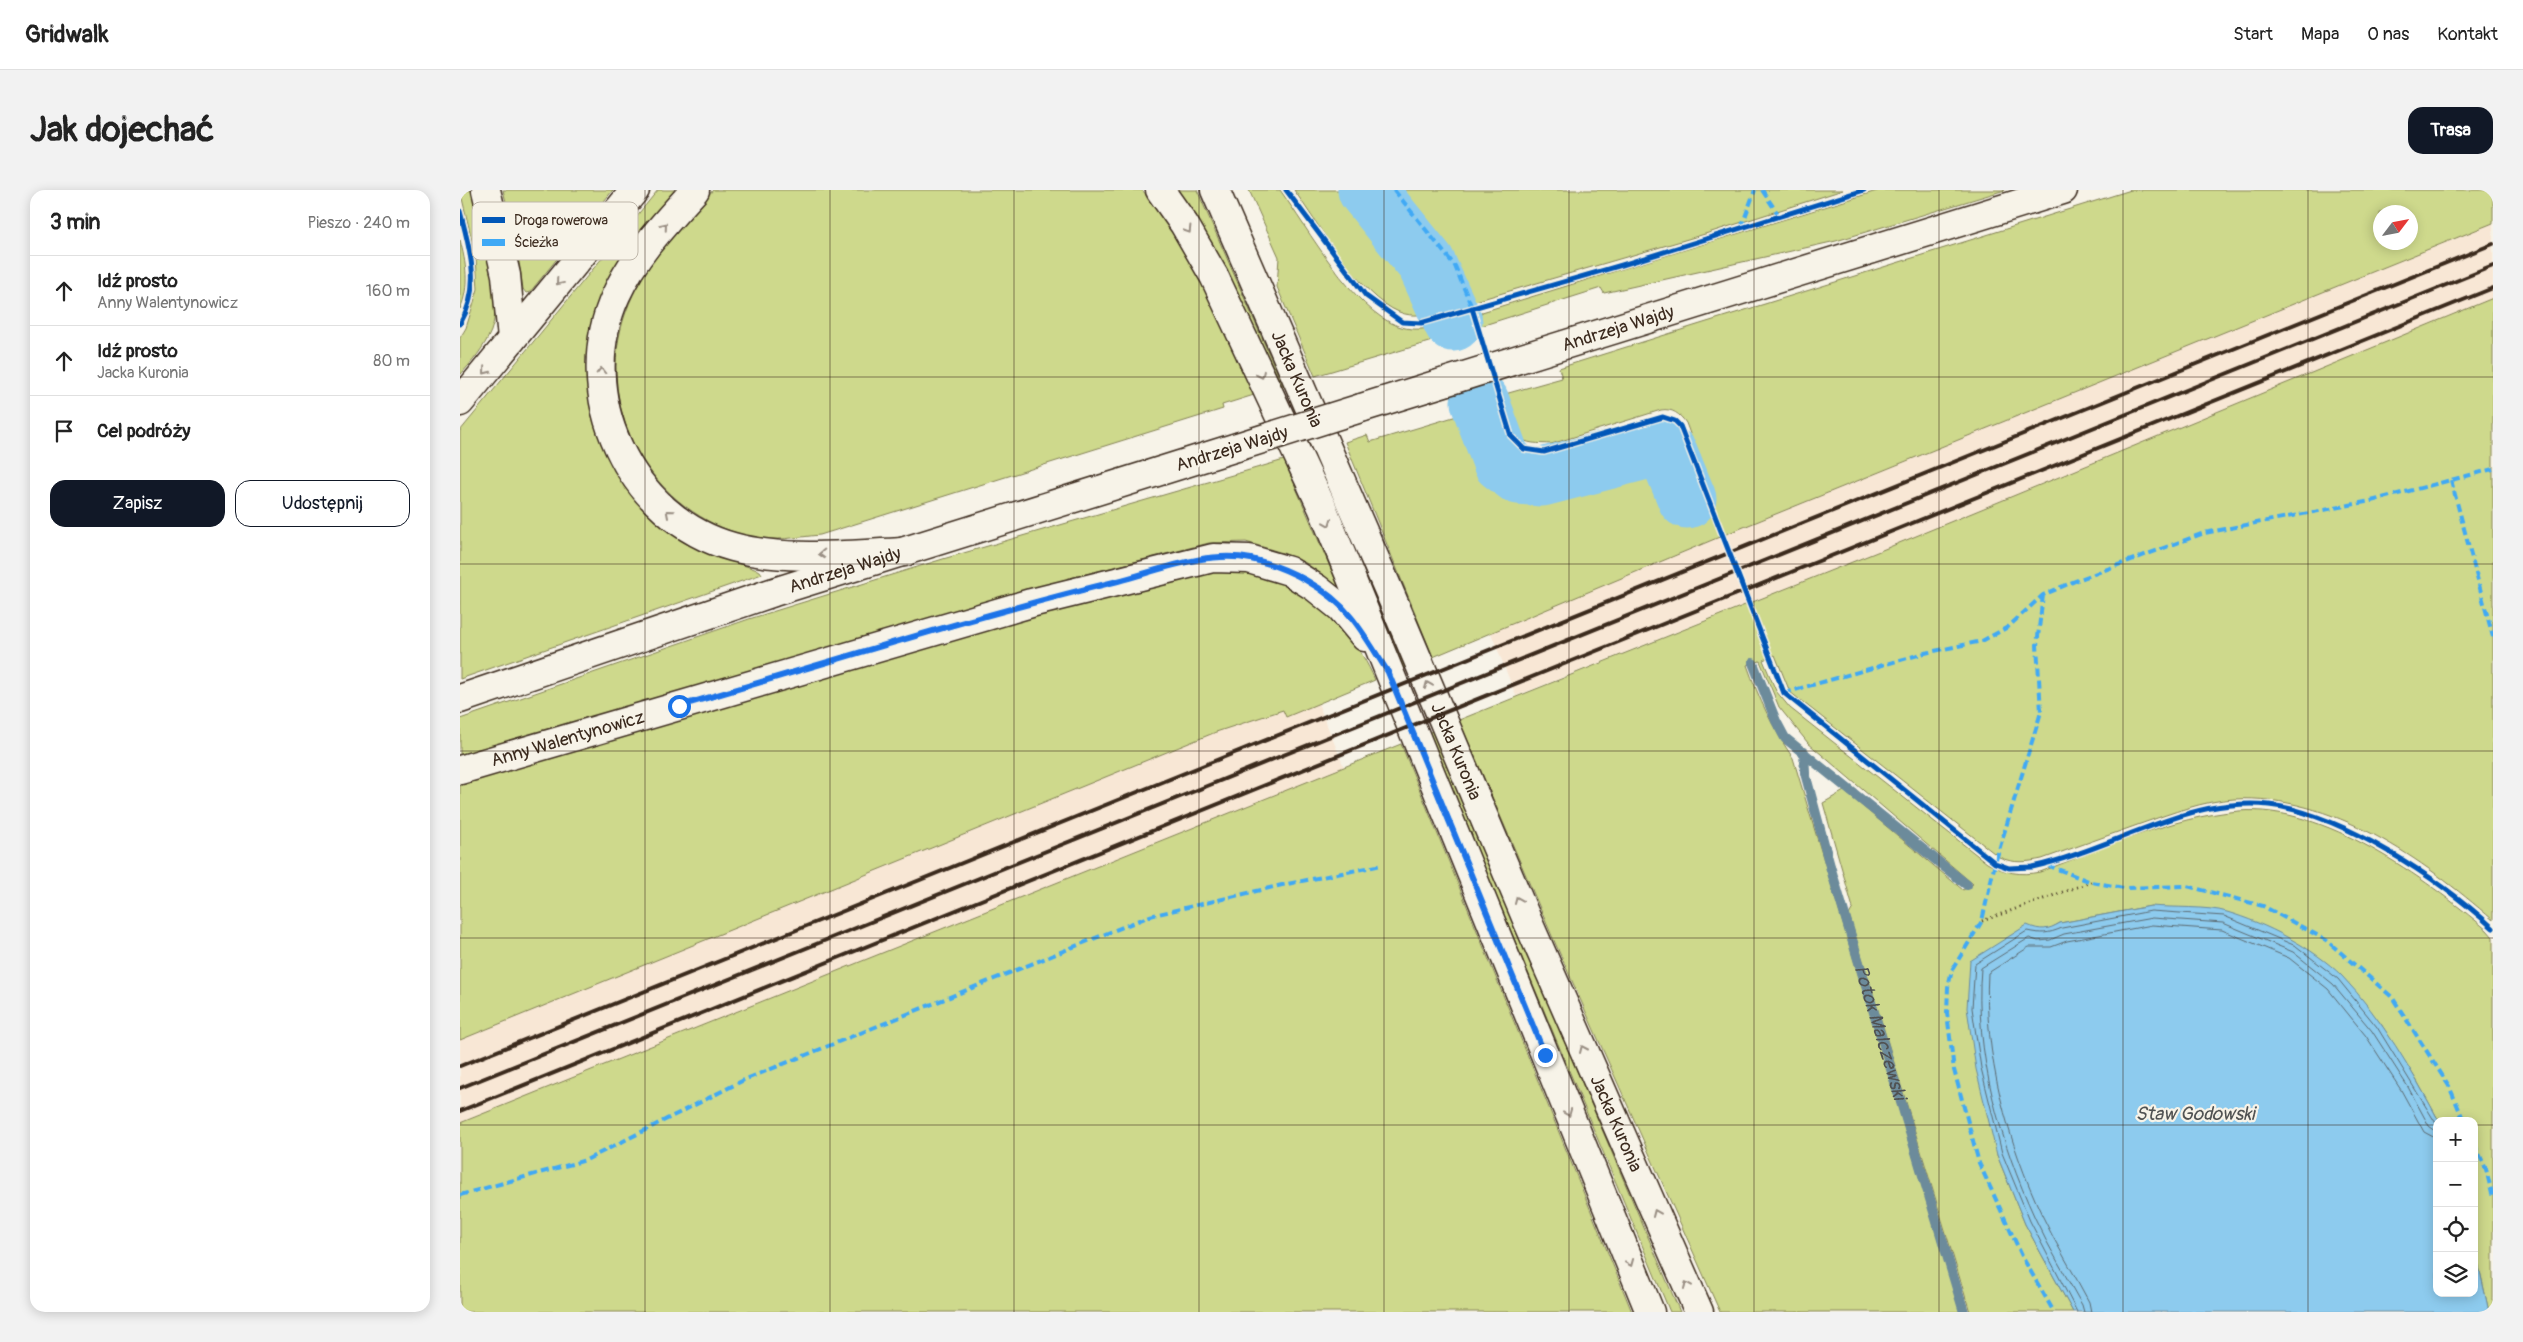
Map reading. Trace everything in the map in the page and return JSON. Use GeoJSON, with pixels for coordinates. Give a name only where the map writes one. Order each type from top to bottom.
{"type":"FeatureCollection","features":[{"type":"Feature","properties":{"kind":"main road"},"geometry":{"type":"LineString","coordinates":[[625,202],[635,190]]}},
{"type":"Feature","properties":{"kind":"main road"},"geometry":{"type":"LineString","coordinates":[[638,259],[695,190]]}},
{"type":"Feature","properties":{"kind":"main road"},"geometry":{"type":"LineString","coordinates":[[1160,190],[1199,248],[1231,310],[1322,507],[1388,672]]}},
{"type":"Feature","properties":{"kind":"main road","name":"Jacka Kuronia"},"geometry":{"type":"LineString","coordinates":[[1215,190],[1389,590],[1547,966],[1699,1312]]}},
{"type":"Feature","properties":{"kind":"main road","name":"Andrzeja Wajdy"},"geometry":{"type":"LineString","coordinates":[[460,699],[739,604],[2063,190]]}},
{"type":"Feature","properties":{"kind":"main road"},"geometry":{"type":"LineString","coordinates":[[502,260],[506,275],[512,339]]}},
{"type":"Feature","properties":{"kind":"main road"},"geometry":{"type":"LineString","coordinates":[[460,402],[577,260]]}},
{"type":"Feature","properties":{"kind":"main road"},"geometry":{"type":"LineString","coordinates":[[637,260],[615,297],[606,325],[601,363],[602,397],[609,425],[629,468],[651,496],[676,519],[693,530],[731,547],[770,554],[905,552]]}},
{"type":"Feature","properties":{"kind":"main road","name":"Anny Walentynowicz"},"geometry":{"type":"LineString","coordinates":[[460,770],[1031,603],[1213,558],[1249,559],[1273,565],[1288,571],[1316,588],[1350,616],[1388,672]]}},
{"type":"Feature","properties":{"kind":"main road","name":"Jacka Kuronia"},"geometry":{"type":"LineString","coordinates":[[1388,672],[1650,1312]]}},
{"type":"Feature","properties":{"kind":"path"},"geometry":{"type":"LineString","coordinates":[[1982,921],[2091,882]]}},
{"type":"Feature","properties":{"kind":"shaded area"},"geometry":{"type":"Polygon","coordinates":[[[2493,223],[2493,298],[1887,548],[1516,696],[1491,633],[1729,533],[2493,223]]]}},
{"type":"Feature","properties":{"kind":"shaded area"},"geometry":{"type":"Polygon","coordinates":[[[1318,703],[1344,767],[460,1123],[460,1040],[1216,732],[1284,710],[1286,717],[1318,703]]]}},
{"type":"Feature","properties":{"kind":"green space"},"geometry":{"type":"Polygon","coordinates":[[[460,190],[475,190],[478,202],[472,202],[472,240],[460,190]]]}},
{"type":"Feature","properties":{"kind":"green space"},"geometry":{"type":"Polygon","coordinates":[[[503,190],[613,190],[603,202],[506,202],[503,190]]]}},
{"type":"Feature","properties":{"kind":"green space"},"geometry":{"type":"Polygon","coordinates":[[[658,190],[679,190],[589,385],[599,430],[616,472],[642,508],[659,524],[688,543],[760,571],[762,574],[460,679],[460,431],[600,260],[638,260],[638,214],[658,190]]]}},
{"type":"Feature","properties":{"kind":"green space"},"geometry":{"type":"Polygon","coordinates":[[[713,190],[1142,190],[1159,211],[1191,260],[1219,315],[1254,395],[1222,405],[1223,409],[820,535],[769,539],[752,537],[716,525],[685,506],[659,482],[638,453],[624,420],[617,385],[617,349],[626,312],[633,295],[652,262],[713,190]]]}},
{"type":"Feature","properties":{"kind":"green space"},"geometry":{"type":"Polygon","coordinates":[[[1175,190],[1197,190],[1283,386],[1277,388],[1175,190]]]}},
{"type":"Feature","properties":{"kind":"green space"},"geometry":{"type":"Polygon","coordinates":[[[1249,190],[1280,190],[1348,286],[1381,317],[1398,326],[1415,329],[1432,328],[1465,318],[1469,330],[1315,376],[1277,287],[1279,257],[1249,190]]]}},
{"type":"Feature","properties":{"kind":"green space"},"geometry":{"type":"Polygon","coordinates":[[[1294,190],[1843,190],[1705,234],[1441,311],[1415,315],[1404,314],[1385,304],[1355,276],[1294,190]]]}},
{"type":"Feature","properties":{"kind":"green space"},"geometry":{"type":"Polygon","coordinates":[[[1880,190],[2005,190],[1836,241],[1604,293],[1601,288],[1481,326],[1478,320],[1482,312],[1880,190]]]}},
{"type":"Feature","properties":{"kind":"green space"},"geometry":{"type":"Polygon","coordinates":[[[2131,190],[2493,190],[2493,223],[1729,533],[1433,657],[1345,442],[1367,435],[1370,442],[1477,410],[1489,450],[1496,465],[1515,484],[1532,489],[1552,488],[1573,483],[1650,456],[1662,463],[1666,468],[1682,501],[1711,490],[1686,423],[1678,414],[1669,410],[1661,410],[1551,444],[1533,443],[1521,439],[1518,436],[1505,394],[1562,378],[1559,368],[2131,190]]]}},
{"type":"Feature","properties":{"kind":"green space"},"geometry":{"type":"Polygon","coordinates":[[[460,240],[464,257],[466,283],[460,309],[460,240]]]}},
{"type":"Feature","properties":{"kind":"green space"},"geometry":{"type":"Polygon","coordinates":[[[476,260],[491,260],[496,299],[495,316],[491,331],[485,343],[460,375],[460,338],[466,328],[478,289],[476,260]]]}},
{"type":"Feature","properties":{"kind":"green space"},"geometry":{"type":"Polygon","coordinates":[[[519,260],[556,260],[530,292],[526,293],[523,289],[519,260]]]}},
{"type":"Feature","properties":{"kind":"green space"},"geometry":{"type":"Polygon","coordinates":[[[2493,298],[2493,920],[2437,875],[2374,835],[2341,819],[2306,807],[2270,800],[2234,799],[2211,802],[2165,815],[2042,859],[2020,862],[2010,861],[1999,857],[1790,692],[1775,655],[1763,660],[1776,691],[1790,708],[1987,863],[2000,869],[2019,874],[2040,872],[2138,835],[2188,820],[2239,811],[2272,812],[2305,819],[2372,848],[2434,888],[2487,930],[2493,937],[2493,1312],[2489,1312],[2478,1262],[2478,1117],[2437,1117],[2417,1081],[2381,1024],[2341,976],[2151,906],[2060,923],[2049,929],[2039,930],[1997,1155],[2025,1224],[2073,1312],[1970,1312],[1849,915],[1853,908],[1823,803],[1844,791],[1963,890],[1973,884],[1808,743],[1779,707],[1760,661],[1747,665],[1767,713],[1793,758],[1960,1312],[1720,1312],[1552,936],[1459,720],[1887,548],[2493,298]]]}},
{"type":"Feature","properties":{"kind":"green space"},"geometry":{"type":"Polygon","coordinates":[[[1662,422],[1675,431],[1680,444],[1667,435],[1653,432],[1543,468],[1522,465],[1505,444],[1530,457],[1541,458],[1653,423],[1662,422]]]}},
{"type":"Feature","properties":{"kind":"green space"},"geometry":{"type":"Polygon","coordinates":[[[1313,452],[1406,668],[1402,669],[1308,453],[1313,452]]]}},
{"type":"Feature","properties":{"kind":"green space"},"geometry":{"type":"Polygon","coordinates":[[[1284,460],[1339,588],[1306,563],[1283,553],[1246,542],[1209,543],[1074,577],[460,755],[460,719],[749,619],[943,559],[1284,460]]]}},
{"type":"Feature","properties":{"kind":"green space"},"geometry":{"type":"Polygon","coordinates":[[[1217,568],[1268,578],[1291,588],[1312,601],[1332,616],[1348,635],[1363,656],[1375,680],[1286,717],[1283,710],[1216,732],[460,1040],[460,783],[962,635],[1217,568]]]}},
{"type":"Feature","properties":{"kind":"green space"},"geometry":{"type":"Polygon","coordinates":[[[1432,731],[1680,1312],[1670,1312],[1428,733],[1432,731]]]}},
{"type":"Feature","properties":{"kind":"green space"},"geometry":{"type":"Polygon","coordinates":[[[1401,744],[1632,1312],[460,1312],[460,1123],[1401,744]]]}},
{"type":"Feature","properties":{"kind":"water","name":"Staw Godowski"},"geometry":{"type":"Polygon","coordinates":[[[2151,906],[2219,910],[2273,930],[2303,946],[2331,966],[2357,992],[2383,1027],[2437,1117],[2433,1117],[2433,1297],[2478,1297],[2478,1262],[2489,1312],[2073,1312],[2025,1224],[1997,1155],[1976,1069],[1967,1008],[1970,961],[2027,925],[2044,929],[2060,923],[2151,906]]]}},
{"type":"Feature","properties":{"kind":"waterway","name":"Potok Malczewski"},"geometry":{"type":"LineString","coordinates":[[1367,190],[1426,263],[1453,322]]}},
{"type":"Feature","properties":{"kind":"waterway","name":"Potok Malczewski"},"geometry":{"type":"LineString","coordinates":[[1480,402],[1502,462],[1519,475],[1542,477],[1657,447],[1669,455],[1687,499]]}},
{"type":"Feature","properties":{"kind":"waterway","name":"Potok Malczewski"},"geometry":{"type":"LineString","coordinates":[[1753,663],[1776,721],[1785,738],[1967,885]]}},
{"type":"Feature","properties":{"kind":"waterway","name":"Potok Malczewski"},"geometry":{"type":"LineString","coordinates":[[1804,752],[1805,773],[1830,866],[1964,1312]]}},
{"type":"Feature","properties":{"kind":"railway"},"geometry":{"type":"LineString","coordinates":[[460,1066],[2493,244]]}},
{"type":"Feature","properties":{"kind":"railway"},"geometry":{"type":"LineString","coordinates":[[460,1088],[2493,266]]}},
{"type":"Feature","properties":{"kind":"railway"},"geometry":{"type":"LineString","coordinates":[[460,1111],[2493,288]]}},
{"type":"Feature","properties":{"kind":"marked path"},"geometry":{"type":"LineString","coordinates":[[1394,190],[1455,266],[1472,308]]}},
{"type":"Feature","properties":{"kind":"marked path"},"geometry":{"type":"LineString","coordinates":[[1741,228],[1755,190]]}},
{"type":"Feature","properties":{"kind":"marked path"},"geometry":{"type":"LineString","coordinates":[[1762,190],[1780,217]]}},
{"type":"Feature","properties":{"kind":"marked path"},"geometry":{"type":"LineString","coordinates":[[1784,693],[1925,653],[1982,641],[2008,627],[2043,595],[2075,581],[2204,533],[2371,501],[2493,469]]}},
{"type":"Feature","properties":{"kind":"marked path"},"geometry":{"type":"LineString","coordinates":[[2451,480],[2493,637]]}},
{"type":"Feature","properties":{"kind":"marked path"},"geometry":{"type":"LineString","coordinates":[[2043,595],[2037,645],[2041,712],[1995,863],[1982,921],[1952,970],[1948,987],[1947,1013],[1954,1070],[1979,1163],[2023,1258],[2054,1312]]}},
{"type":"Feature","properties":{"kind":"marked path"},"geometry":{"type":"LineString","coordinates":[[460,1195],[586,1160],[744,1080],[1150,916],[1282,885],[1382,865]]}},
{"type":"Feature","properties":{"kind":"marked path"},"geometry":{"type":"LineString","coordinates":[[2047,865],[2091,882],[2124,888],[2187,886],[2263,906],[2326,940],[2392,997],[2449,1086],[2462,1117]]}},
{"type":"Feature","properties":{"kind":"marked path"},"geometry":{"type":"LineString","coordinates":[[2478,1152],[2486,1169],[2493,1198]]}},
{"type":"Feature","properties":{"kind":"cycle path"},"geometry":{"type":"LineString","coordinates":[[1286,190],[1366,296],[1402,322],[1421,323],[1622,265],[1864,190]]}},
{"type":"Feature","properties":{"kind":"cycle path"},"geometry":{"type":"LineString","coordinates":[[460,211],[472,268],[471,296],[460,324]]}},
{"type":"Feature","properties":{"kind":"cycle path"},"geometry":{"type":"LineString","coordinates":[[1472,308],[1511,436],[1524,449],[1544,452],[1663,417],[1675,421],[1680,426],[1784,693],[1995,863],[2009,868],[2032,867],[2072,856],[2170,819],[2199,811],[2239,804],[2269,805],[2297,811],[2327,821],[2388,851],[2446,890],[2493,928]]}},
{"type":"Feature","properties":{"kind":"route"},"geometry":{"type":"LineString","coordinates":[[679,706],[1031,603],[1195,561],[1225,557],[1249,559],[1288,571],[1330,598],[1350,616],[1388,672],[1545,1055]]}}]}
